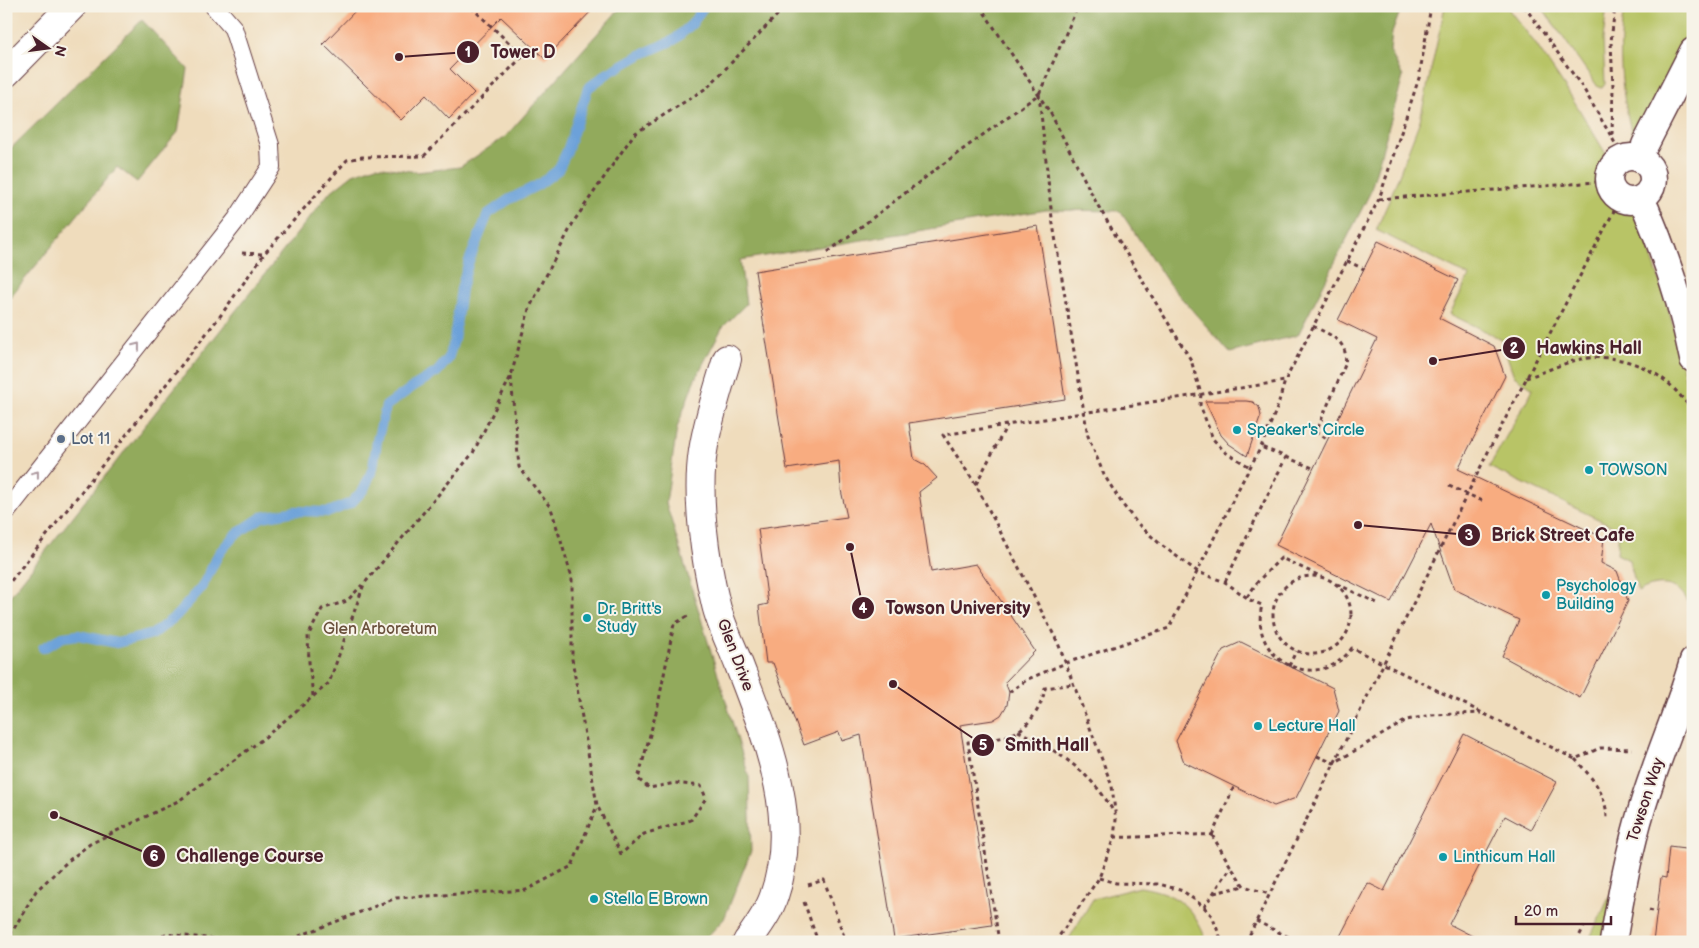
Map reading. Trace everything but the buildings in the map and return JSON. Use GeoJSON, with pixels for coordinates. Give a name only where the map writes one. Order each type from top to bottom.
{"type":"FeatureCollection","features":[{"type":"Feature","properties":{"kind":"street"},"geometry":{"type":"LineString","coordinates":[[6,73],[72,6]]}},
{"type":"Feature","properties":{"kind":"street"},"geometry":{"type":"LineString","coordinates":[[1646,145],[1693,51]]}},
{"type":"Feature","properties":{"kind":"street"},"geometry":{"type":"LineString","coordinates":[[1629,206],[1671,275],[1693,359]]}},
{"type":"Feature","properties":{"kind":"street","name":"Glen Drive"},"geometry":{"type":"LineString","coordinates":[[727,359],[711,412],[703,452],[704,528],[717,607],[755,707],[782,797],[784,848],[781,873],[774,898],[747,942]]}},
{"type":"Feature","properties":{"kind":"street","name":"Towson Way"},"geometry":{"type":"LineString","coordinates":[[1613,942],[1621,890],[1636,829],[1652,777],[1680,704],[1693,661]]}},
{"type":"Feature","properties":{"kind":"lane"},"geometry":{"type":"LineString","coordinates":[[6,512],[237,220],[271,167],[270,146],[233,28],[214,6]]}},
{"type":"Feature","properties":{"kind":"path"},"geometry":{"type":"LineString","coordinates":[[6,588],[221,315],[264,254],[347,160],[362,156],[424,156],[523,56],[470,6]]}},
{"type":"Feature","properties":{"kind":"path"},"geometry":{"type":"LineString","coordinates":[[313,696],[308,636],[322,609],[347,601],[364,584],[473,453],[511,376],[529,309],[569,230],[634,134],[708,87],[786,6]]}},
{"type":"Feature","properties":{"kind":"path"},"geometry":{"type":"LineString","coordinates":[[980,6],[1052,114],[1102,212],[1191,360],[1201,394],[1200,405],[1213,439],[1225,452],[1250,467]]}},
{"type":"Feature","properties":{"kind":"path"},"geometry":{"type":"LineString","coordinates":[[828,252],[1038,94],[1078,6]]}},
{"type":"Feature","properties":{"kind":"path"},"geometry":{"type":"LineString","coordinates":[[1009,692],[1028,679],[1066,663],[1169,628],[1261,448],[1278,408],[1285,381],[1378,199],[1419,78],[1431,6]]}},
{"type":"Feature","properties":{"kind":"path"},"geometry":{"type":"LineString","coordinates":[[1524,6],[1583,88],[1616,146]]}},
{"type":"Feature","properties":{"kind":"path"},"geometry":{"type":"LineString","coordinates":[[1612,136],[1611,42],[1615,6]]}},
{"type":"Feature","properties":{"kind":"path"},"geometry":{"type":"LineString","coordinates":[[1038,94],[1052,218],[1088,436],[1101,469],[1123,505],[1137,523],[1160,544],[1198,572],[1225,582],[1247,598],[1262,605],[1260,629],[1266,644],[1275,657],[1289,666],[1304,670],[1320,670],[1334,664],[1347,655],[1352,648],[1575,759],[1598,786],[1607,819]]}},
{"type":"Feature","properties":{"kind":"path"},"geometry":{"type":"LineString","coordinates":[[1378,199],[1596,182]]}},
{"type":"Feature","properties":{"kind":"path"},"geometry":{"type":"LineString","coordinates":[[1246,942],[1525,378],[1629,206]]}},
{"type":"Feature","properties":{"kind":"path"},"geometry":{"type":"LineString","coordinates":[[1347,261],[1364,269]]}},
{"type":"Feature","properties":{"kind":"path"},"geometry":{"type":"LineString","coordinates":[[1313,326],[1338,339],[1347,356],[1345,365],[1316,432],[1327,439]]}},
{"type":"Feature","properties":{"kind":"path"},"geometry":{"type":"LineString","coordinates":[[1525,378],[1574,361],[1607,357],[1624,360],[1655,373],[1668,383],[1693,411]]}},
{"type":"Feature","properties":{"kind":"path"},"geometry":{"type":"LineString","coordinates":[[511,376],[519,467],[551,508],[572,578],[572,659],[597,805],[621,854],[644,834],[691,820],[706,798],[701,786],[676,783],[649,788],[638,779],[658,705],[674,624]]}},
{"type":"Feature","properties":{"kind":"path"},"geometry":{"type":"LineString","coordinates":[[1055,942],[1099,878],[1114,837],[1115,814],[1112,786],[1058,643],[976,485],[943,435],[1285,381]]}},
{"type":"Feature","properties":{"kind":"path"},"geometry":{"type":"LineString","coordinates":[[976,485],[1007,425]]}},
{"type":"Feature","properties":{"kind":"path"},"geometry":{"type":"LineString","coordinates":[[1261,448],[1313,468]]}},
{"type":"Feature","properties":{"kind":"path"},"geometry":{"type":"LineString","coordinates":[[1225,582],[1286,457]]}},
{"type":"Feature","properties":{"kind":"path"},"geometry":{"type":"LineString","coordinates":[[1449,486],[1484,502]]}},
{"type":"Feature","properties":{"kind":"path"},"geometry":{"type":"LineString","coordinates":[[1247,598],[1265,573],[1280,558],[1376,603]]}},
{"type":"Feature","properties":{"kind":"path"},"geometry":{"type":"LineString","coordinates":[[1316,576],[1327,579],[1337,585],[1345,594],[1351,615],[1350,626],[1338,645],[1329,651],[1312,654],[1296,651],[1278,635],[1274,624],[1273,612],[1276,600],[1292,582],[1303,577],[1316,576]]}},
{"type":"Feature","properties":{"kind":"path"},"geometry":{"type":"LineString","coordinates":[[6,942],[36,891],[82,850],[90,844],[180,800],[264,738],[329,683],[364,584]]}},
{"type":"Feature","properties":{"kind":"path"},"geometry":{"type":"LineString","coordinates":[[1289,666],[1296,651]]}},
{"type":"Feature","properties":{"kind":"path"},"geometry":{"type":"LineString","coordinates":[[999,942],[968,742],[1006,737],[1018,731],[1036,713],[1044,699],[1045,688],[1074,684]]}},
{"type":"Feature","properties":{"kind":"path"},"geometry":{"type":"LineString","coordinates":[[1317,756],[1334,762],[1407,720],[1431,715],[1482,713]]}},
{"type":"Feature","properties":{"kind":"path"},"geometry":{"type":"LineString","coordinates":[[1018,731],[1055,750],[1085,774],[1100,789],[1115,814]]}},
{"type":"Feature","properties":{"kind":"path"},"geometry":{"type":"LineString","coordinates":[[1575,759],[1600,748],[1633,749]]}},
{"type":"Feature","properties":{"kind":"path"},"geometry":{"type":"LineString","coordinates":[[1212,835],[1234,787]]}},
{"type":"Feature","properties":{"kind":"path"},"geometry":{"type":"LineString","coordinates":[[284,942],[396,898],[526,890],[572,866],[597,805]]}},
{"type":"Feature","properties":{"kind":"path"},"geometry":{"type":"LineString","coordinates":[[1114,837],[1149,837],[1182,834],[1212,835]]}},
{"type":"Feature","properties":{"kind":"path"},"geometry":{"type":"LineString","coordinates":[[1212,835],[1230,867],[1244,886]]}},
{"type":"Feature","properties":{"kind":"path"},"geometry":{"type":"LineString","coordinates":[[1204,907],[1230,867]]}},
{"type":"Feature","properties":{"kind":"path"},"geometry":{"type":"LineString","coordinates":[[1099,878],[1116,883],[1159,884],[1183,891],[1204,907],[1212,916],[1222,942]]}},
{"type":"Feature","properties":{"kind":"path"},"geometry":{"type":"LineString","coordinates":[[800,888],[824,880],[846,942]]}},
{"type":"Feature","properties":{"kind":"path"},"geometry":{"type":"LineString","coordinates":[[1213,893],[1244,886],[1269,894]]}},
{"type":"Feature","properties":{"kind":"path"},"geometry":{"type":"LineString","coordinates":[[803,897],[818,942]]}},
{"type":"Feature","properties":{"kind":"path"},"geometry":{"type":"LineString","coordinates":[[1256,921],[1299,942]]}},
{"type":"Feature","properties":{"kind":"path"},"geometry":{"type":"LineString","coordinates":[[157,942],[165,934],[247,942]]}},
{"type":"Feature","properties":{"kind":"path"},"geometry":{"type":"LineString","coordinates":[[947,936],[948,942]]}},
{"type":"Feature","properties":{"kind":"green space","name":"Glen Arboretum"},"geometry":{"type":"Polygon","coordinates":[[[622,6],[1402,6],[1392,33],[1390,51],[1403,77],[1370,193],[1298,335],[1230,353],[1169,284],[1120,211],[1046,210],[740,260],[746,304],[722,328],[694,381],[677,428],[666,503],[749,777],[751,851],[724,919],[702,942],[6,942],[6,601],[329,193],[353,174],[376,166],[417,172],[460,167],[505,137],[622,6]]]}},
{"type":"Feature","properties":{"kind":"green space"},"geometry":{"type":"Polygon","coordinates":[[[1445,6],[1506,6],[1535,43],[1571,96],[1606,154],[1597,175],[1597,185],[1600,194],[1614,207],[1635,213],[1665,296],[1673,324],[1690,411],[1694,468],[1693,565],[1689,614],[1688,603],[1679,590],[1666,585],[1658,585],[1644,588],[1638,592],[1629,560],[1617,554],[1619,529],[1489,467],[1533,389],[1514,376],[1501,339],[1450,314],[1469,276],[1376,230],[1420,120],[1445,6]]]}},
{"type":"Feature","properties":{"kind":"green space"},"geometry":{"type":"Polygon","coordinates":[[[1541,6],[1607,6],[1603,39],[1605,84],[1602,88],[1598,87],[1541,6]]]}},
{"type":"Feature","properties":{"kind":"green space"},"geometry":{"type":"Polygon","coordinates":[[[1624,6],[1693,6],[1693,22],[1634,142],[1623,91],[1621,41],[1624,6]]]}},
{"type":"Feature","properties":{"kind":"green space"},"geometry":{"type":"Polygon","coordinates":[[[142,20],[188,69],[178,132],[137,182],[117,167],[6,302],[6,153],[142,20]]]}},
{"type":"Feature","properties":{"kind":"green space"},"geometry":{"type":"Polygon","coordinates":[[[1616,883],[1603,942],[1588,942],[1616,883]]]}},
{"type":"Feature","properties":{"kind":"green space"},"geometry":{"type":"Polygon","coordinates":[[[1140,887],[1164,893],[1182,903],[1196,919],[1207,942],[1067,942],[1093,899],[1140,887]]]}},
{"type":"Feature","properties":{"kind":"waterway"},"geometry":{"type":"LineString","coordinates":[[43,648],[63,637],[78,635],[117,643],[153,634],[176,616],[202,587],[219,553],[235,535],[262,517],[296,511],[329,512],[351,503],[364,489],[373,468],[377,441],[386,406],[437,372],[448,359],[454,340],[461,289],[469,261],[488,214],[508,200],[538,185],[558,170],[567,151],[588,88],[608,73],[640,55],[674,40],[692,24],[704,6]]}},
{"type":"Feature","properties":{"kind":"place","name":"Tower D"},"geometry":{"type":"Point","coordinates":[399,57]}},
{"type":"Feature","properties":{"kind":"place","name":"Hawkins Hall"},"geometry":{"type":"Point","coordinates":[1433,361]}},
{"type":"Feature","properties":{"kind":"place","name":"Speaker's Circle"},"geometry":{"type":"Point","coordinates":[1237,430]}},
{"type":"Feature","properties":{"kind":"place","name":"Lot 11"},"geometry":{"type":"Point","coordinates":[61,439]}},
{"type":"Feature","properties":{"kind":"place","name":"TOWSON"},"geometry":{"type":"Point","coordinates":[1589,470]}},
{"type":"Feature","properties":{"kind":"place","name":"Brick Street Cafe"},"geometry":{"type":"Point","coordinates":[1358,525]}},
{"type":"Feature","properties":{"kind":"place","name":"Towson University"},"geometry":{"type":"Point","coordinates":[850,547]}},
{"type":"Feature","properties":{"kind":"place","name":"Psychology Building"},"geometry":{"type":"Point","coordinates":[1546,595]}},
{"type":"Feature","properties":{"kind":"place","name":"Dr. Britt's Study"},"geometry":{"type":"Point","coordinates":[587,618]}},
{"type":"Feature","properties":{"kind":"place","name":"Smith Hall"},"geometry":{"type":"Point","coordinates":[893,684]}},
{"type":"Feature","properties":{"kind":"place","name":"Lecture Hall"},"geometry":{"type":"Point","coordinates":[1258,726]}},
{"type":"Feature","properties":{"kind":"place","name":"Challenge Course"},"geometry":{"type":"Point","coordinates":[54,815]}},
{"type":"Feature","properties":{"kind":"place","name":"Linthicum Hall"},"geometry":{"type":"Point","coordinates":[1443,857]}},
{"type":"Feature","properties":{"kind":"place","name":"Stella E Brown"},"geometry":{"type":"Point","coordinates":[594,899]}}]}
